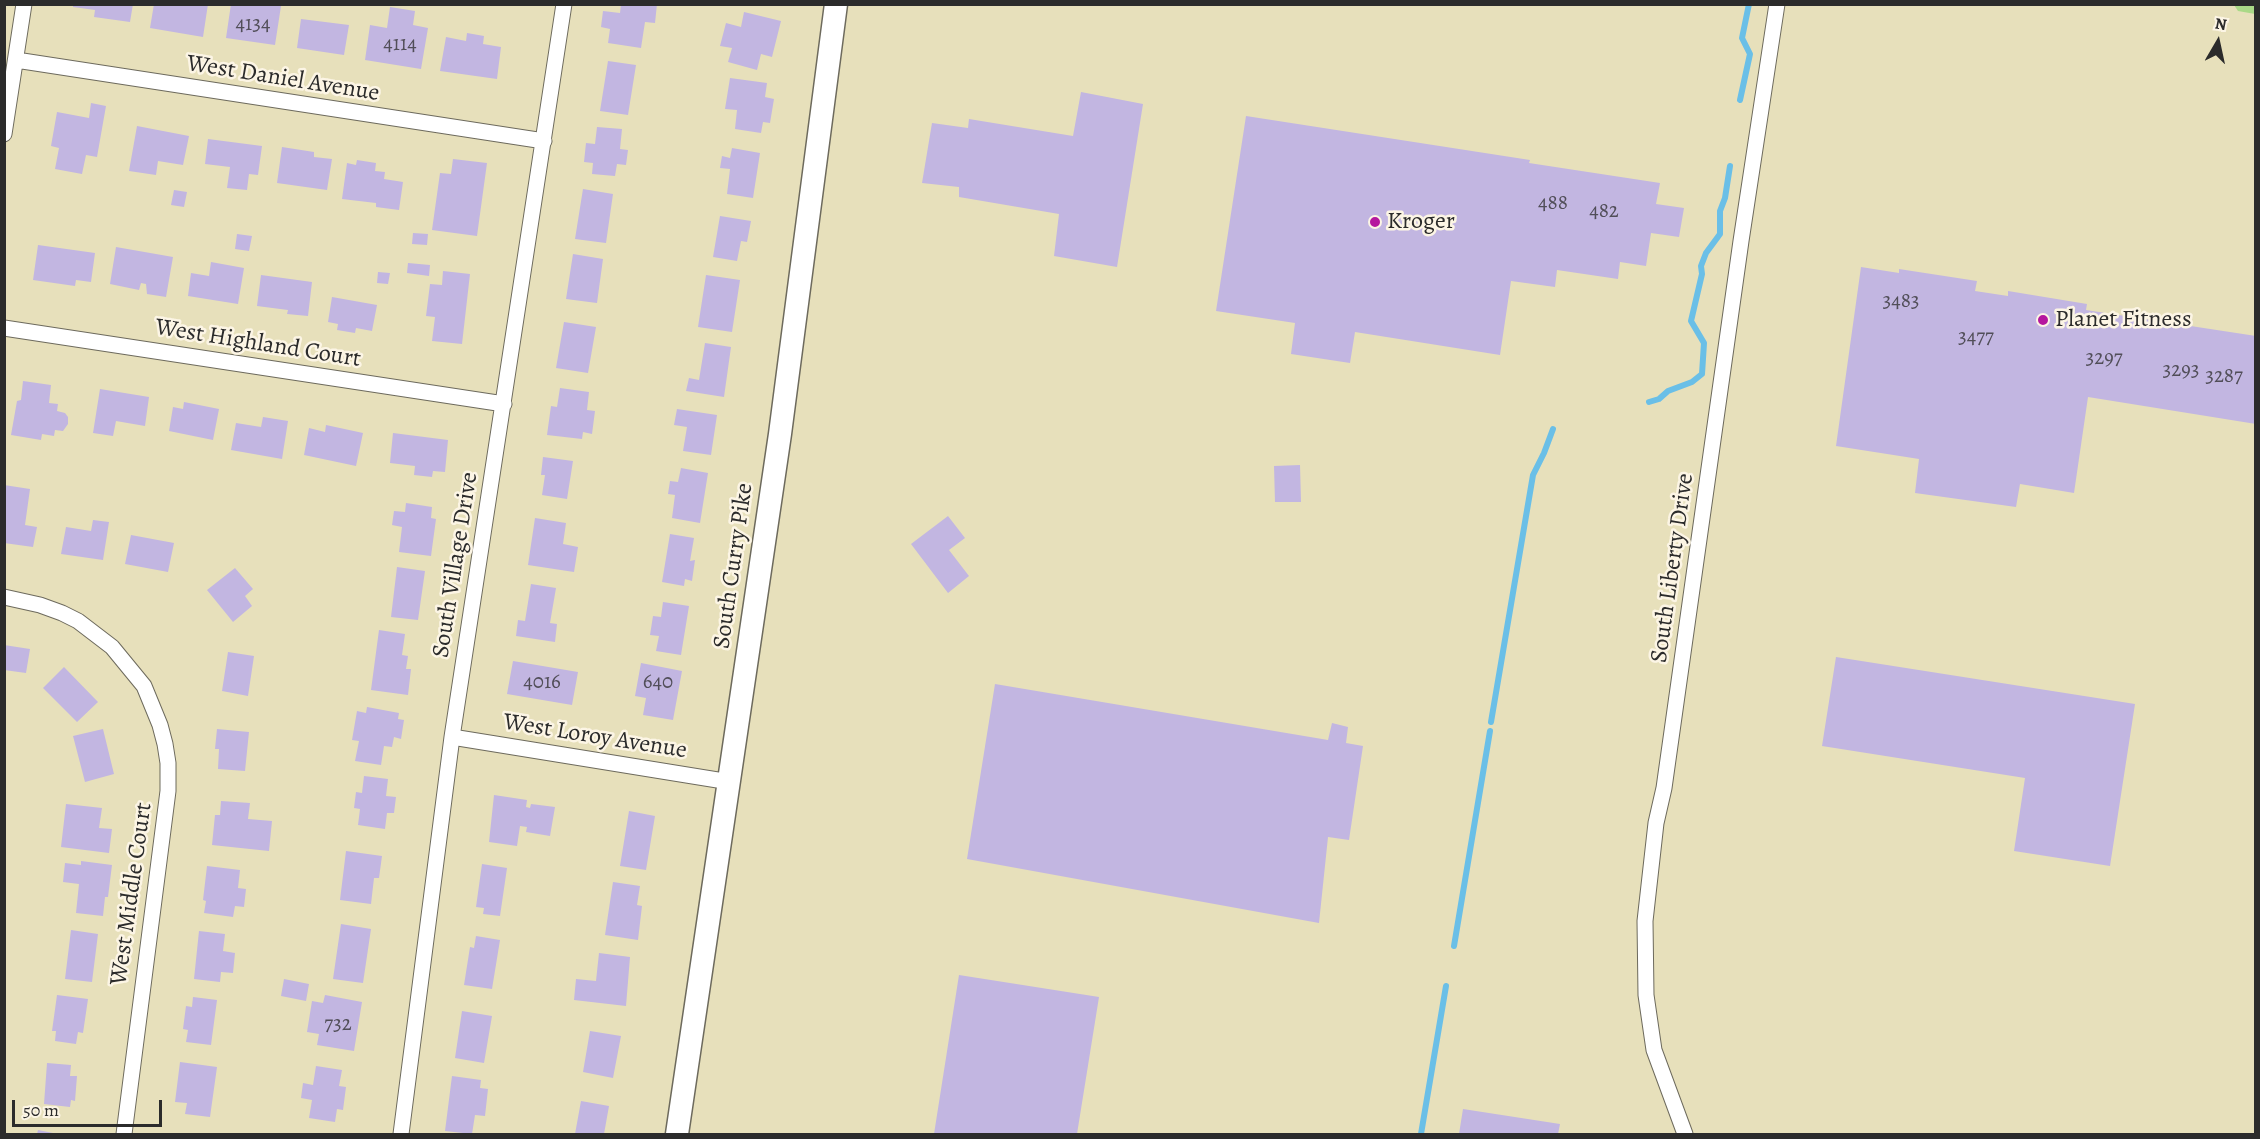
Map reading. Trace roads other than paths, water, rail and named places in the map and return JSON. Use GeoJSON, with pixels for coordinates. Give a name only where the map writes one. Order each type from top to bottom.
{"type":"FeatureCollection","features":[{"type":"Feature","properties":{"kind":"main road","name":"South Curry Pike"},"geometry":{"type":"LineString","coordinates":[[677,1134],[782,422],[836,4]]}},
{"type":"Feature","properties":{"kind":"street"},"geometry":{"type":"LineString","coordinates":[[4,134],[24,4]]}},
{"type":"Feature","properties":{"kind":"street","name":"South Village Drive"},"geometry":{"type":"LineString","coordinates":[[401,1134],[452,737],[564,4]]}},
{"type":"Feature","properties":{"kind":"street","name":"South Liberty Drive"},"geometry":{"type":"LineString","coordinates":[[1685,1134],[1654,1050],[1646,995],[1645,921],[1656,823],[1664,788],[1741,241],[1777,4]]}},
{"type":"Feature","properties":{"kind":"street","name":"West Daniel Avenue"},"geometry":{"type":"LineString","coordinates":[[15,60],[544,141]]}},
{"type":"Feature","properties":{"kind":"street","name":"West Highland Court"},"geometry":{"type":"LineString","coordinates":[[4,328],[504,404]]}},
{"type":"Feature","properties":{"kind":"street","name":"West Middle Court"},"geometry":{"type":"LineString","coordinates":[[4,597],[40,605],[78,621],[134,665],[160,725],[168,763],[168,791],[124,1134]]}},
{"type":"Feature","properties":{"kind":"street","name":"West Loroy Avenue"},"geometry":{"type":"LineString","coordinates":[[452,737],[730,782]]}},
{"type":"Feature","properties":{"kind":"waterway"},"geometry":{"type":"LineString","coordinates":[[1740,100],[1750,54],[1742,38],[1749,4]]}},
{"type":"Feature","properties":{"kind":"waterway"},"geometry":{"type":"LineString","coordinates":[[1649,402],[1659,399],[1668,391],[1692,382],[1702,374],[1704,343],[1691,321],[1702,274],[1701,266],[1706,253],[1720,234],[1720,211],[1725,198],[1730,166]]}},
{"type":"Feature","properties":{"kind":"waterway"},"geometry":{"type":"LineString","coordinates":[[1491,722],[1533,475],[1553,429]]}},
{"type":"Feature","properties":{"kind":"waterway"},"geometry":{"type":"LineString","coordinates":[[1454,946],[1490,731]]}},
{"type":"Feature","properties":{"kind":"waterway"},"geometry":{"type":"LineString","coordinates":[[1421,1134],[1446,986]]}},
{"type":"Feature","properties":{"kind":"place","name":"Kroger"},"geometry":{"type":"Point","coordinates":[1375,222]}},
{"type":"Feature","properties":{"kind":"place","name":"Planet Fitness"},"geometry":{"type":"Point","coordinates":[2043,320]}}]}
